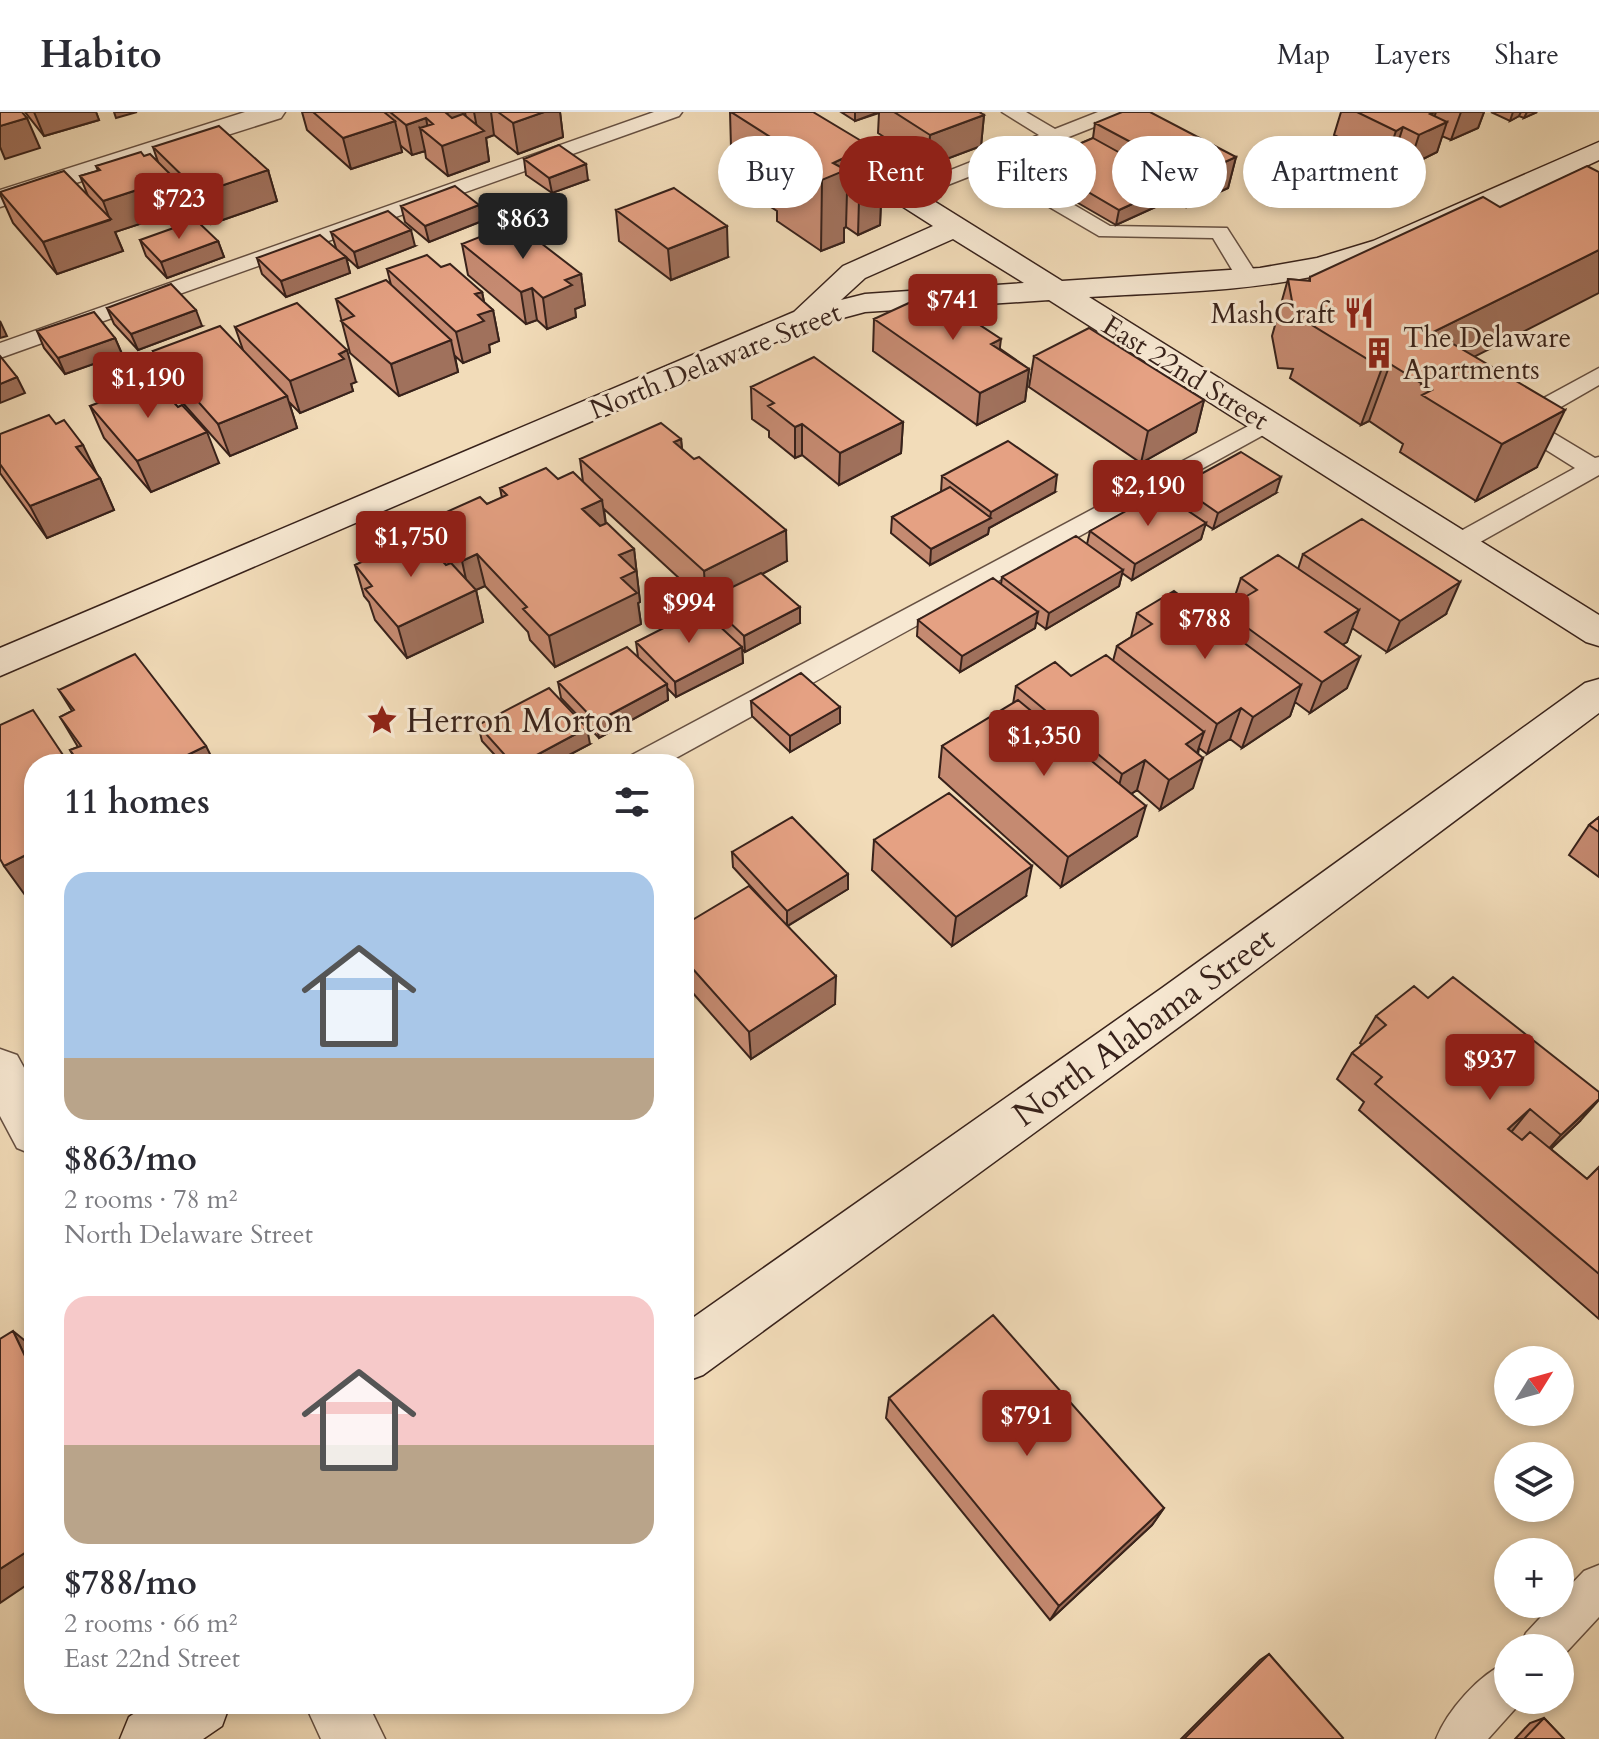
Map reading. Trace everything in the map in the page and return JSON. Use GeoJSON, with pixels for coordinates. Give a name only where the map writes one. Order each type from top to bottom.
{"type":"FeatureCollection","features":[{"type":"Feature","properties":{"kind":"main road"},"geometry":{"type":"LineString","coordinates":[[0,199],[272,112]]}},
{"type":"Feature","properties":{"kind":"main road","name":"East 22nd Street"},"geometry":{"type":"LineString","coordinates":[[773,112],[839,154]]}},
{"type":"Feature","properties":{"kind":"main road","name":"North Delaware Street"},"geometry":{"type":"LineString","coordinates":[[0,663],[802,319],[865,303],[1248,278],[1295,272],[1354,257],[1462,222],[1599,150]]}},
{"type":"Feature","properties":{"kind":"main road","name":"East 22nd Street"},"geometry":{"type":"LineString","coordinates":[[925,208],[1599,633]]}},
{"type":"Feature","properties":{"kind":"main road"},"geometry":{"type":"LineString","coordinates":[[802,319],[854,272],[955,227]]}},
{"type":"Feature","properties":{"kind":"main road","name":"North Alabama Street"},"geometry":{"type":"LineString","coordinates":[[694,1349],[1178,1002],[1599,693]]}},
{"type":"Feature","properties":{"kind":"main road"},"geometry":{"type":"LineString","coordinates":[[151,1739],[186,1714]]}},
{"type":"Feature","properties":{"kind":"main road"},"geometry":{"type":"LineString","coordinates":[[340,1714],[354,1739]]}},
{"type":"Feature","properties":{"kind":"lane"},"geometry":{"type":"LineString","coordinates":[[0,351],[672,112]]}},
{"type":"Feature","properties":{"kind":"lane"},"geometry":{"type":"LineString","coordinates":[[1012,112],[1054,136],[1115,112]]}},
{"type":"Feature","properties":{"kind":"lane"},"geometry":{"type":"LineString","coordinates":[[1065,208],[1106,232],[1220,232],[1248,278]]}},
{"type":"Feature","properties":{"kind":"lane"},"geometry":{"type":"LineString","coordinates":[[1596,466],[1541,436],[1526,417],[1599,375]]}},
{"type":"Feature","properties":{"kind":"lane"},"geometry":{"type":"LineString","coordinates":[[658,754],[1267,423]]}},
{"type":"Feature","properties":{"kind":"lane"},"geometry":{"type":"LineString","coordinates":[[1457,544],[1596,466]]}},
{"type":"Feature","properties":{"kind":"lane"},"geometry":{"type":"LineString","coordinates":[[1554,1634],[1599,1586]]}},
{"type":"Feature","properties":{"kind":"lane"},"geometry":{"type":"LineString","coordinates":[[1458,1739],[1494,1699]]}},
{"type":"Feature","properties":{"kind":"building"},"geometry":{"type":"Polygon","coordinates":[[[0,112],[22,112],[27,118],[0,126],[0,112]]]}},
{"type":"Feature","properties":{"kind":"building"},"geometry":{"type":"Polygon","coordinates":[[[313,112],[384,112],[395,121],[343,138],[313,112]]]}},
{"type":"Feature","properties":{"kind":"building"},"geometry":{"type":"Polygon","coordinates":[[[390,112],[449,112],[446,113],[452,118],[463,114],[484,131],[442,146],[420,128],[433,124],[426,118],[406,125],[390,112]]]}},
{"type":"Feature","properties":{"kind":"building"},"geometry":{"type":"Polygon","coordinates":[[[498,112],[544,112],[513,123],[498,112]]]}},
{"type":"Feature","properties":{"kind":"building"},"geometry":{"type":"Polygon","coordinates":[[[731,112],[813,112],[853,136],[839,136],[839,160],[833,163],[839,166],[839,173],[823,180],[823,136],[769,136],[731,112]]]}},
{"type":"Feature","properties":{"kind":"building"},"geometry":{"type":"Polygon","coordinates":[[[894,112],[979,112],[984,115],[930,135],[894,112]]]}},
{"type":"Feature","properties":{"kind":"building"},"geometry":{"type":"Polygon","coordinates":[[[1122,112],[1150,112],[1196,136],[1119,136],[1095,123],[1122,112]]]}},
{"type":"Feature","properties":{"kind":"building"},"geometry":{"type":"Polygon","coordinates":[[[1357,112],[1434,112],[1430,114],[1447,122],[1419,135],[1403,127],[1396,131],[1357,112]]]}},
{"type":"Feature","properties":{"kind":"building"},"geometry":{"type":"Polygon","coordinates":[[[219,126],[268,170],[200,193],[153,147],[219,126]]]}},
{"type":"Feature","properties":{"kind":"building"},"geometry":{"type":"Polygon","coordinates":[[[1096,140],[1112,149],[1112,206],[1096,197],[1096,140]]]}},
{"type":"Feature","properties":{"kind":"building"},"geometry":{"type":"Polygon","coordinates":[[[559,145],[586,164],[549,178],[524,159],[559,145]]]}},
{"type":"Feature","properties":{"kind":"building"},"geometry":{"type":"Polygon","coordinates":[[[141,152],[144,156],[150,154],[174,178],[103,201],[80,176],[100,170],[96,166],[141,152]]]}},
{"type":"Feature","properties":{"kind":"building"},"geometry":{"type":"Polygon","coordinates":[[[1587,166],[1599,172],[1599,250],[1433,332],[1565,410],[1502,444],[1422,395],[1432,390],[1390,364],[1382,368],[1307,322],[1315,318],[1314,313],[1294,312],[1288,279],[1310,281],[1310,277],[1483,197],[1500,207],[1587,166]]]}},
{"type":"Feature","properties":{"kind":"building"},"geometry":{"type":"Polygon","coordinates":[[[64,171],[111,219],[43,242],[0,192],[64,171]]]}},
{"type":"Feature","properties":{"kind":"building"},"geometry":{"type":"Polygon","coordinates":[[[455,186],[479,205],[425,226],[401,206],[455,186]]]}},
{"type":"Feature","properties":{"kind":"building"},"geometry":{"type":"Polygon","coordinates":[[[674,188],[727,226],[668,249],[616,210],[674,188]]]}},
{"type":"Feature","properties":{"kind":"building"},"geometry":{"type":"Polygon","coordinates":[[[388,211],[411,230],[354,252],[331,232],[388,211]]]}},
{"type":"Feature","properties":{"kind":"building"},"geometry":{"type":"Polygon","coordinates":[[[196,220],[218,241],[161,262],[140,240],[196,220]]]}},
{"type":"Feature","properties":{"kind":"building"},"geometry":{"type":"Polygon","coordinates":[[[515,223],[581,274],[565,280],[572,285],[543,298],[532,288],[521,292],[462,244],[515,223]]]}},
{"type":"Feature","properties":{"kind":"building"},"geometry":{"type":"Polygon","coordinates":[[[320,235],[346,257],[281,281],[257,258],[320,235]]]}},
{"type":"Feature","properties":{"kind":"building"},"geometry":{"type":"Polygon","coordinates":[[[427,255],[441,267],[450,264],[482,292],[475,294],[493,310],[478,315],[484,321],[456,332],[387,269],[427,255]]]}},
{"type":"Feature","properties":{"kind":"building"},"geometry":{"type":"Polygon","coordinates":[[[386,280],[451,340],[391,364],[341,321],[354,316],[336,299],[386,280]]]}},
{"type":"Feature","properties":{"kind":"building"},"geometry":{"type":"Polygon","coordinates":[[[171,284],[196,310],[131,334],[107,308],[171,284]]]}},
{"type":"Feature","properties":{"kind":"building"},"geometry":{"type":"Polygon","coordinates":[[[924,296],[933,302],[940,299],[1001,339],[991,344],[1029,369],[980,393],[874,319],[924,296]]]}},
{"type":"Feature","properties":{"kind":"building"},"geometry":{"type":"Polygon","coordinates":[[[297,303],[347,350],[339,354],[344,359],[290,381],[235,327],[297,303]]]}},
{"type":"Feature","properties":{"kind":"building"},"geometry":{"type":"Polygon","coordinates":[[[94,312],[115,338],[58,358],[37,331],[94,312]]]}},
{"type":"Feature","properties":{"kind":"building"},"geometry":{"type":"Polygon","coordinates":[[[220,326],[287,396],[218,424],[153,351],[220,326]]]}},
{"type":"Feature","properties":{"kind":"building"},"geometry":{"type":"Polygon","coordinates":[[[1089,328],[1204,400],[1148,431],[1034,356],[1089,328]]]}},
{"type":"Feature","properties":{"kind":"building"},"geometry":{"type":"Polygon","coordinates":[[[0,356],[17,377],[0,384],[0,356]]]}},
{"type":"Feature","properties":{"kind":"building"},"geometry":{"type":"Polygon","coordinates":[[[814,357],[903,422],[840,453],[802,424],[795,427],[768,406],[774,403],[751,387],[814,357]]]}},
{"type":"Feature","properties":{"kind":"building"},"geometry":{"type":"Polygon","coordinates":[[[159,379],[170,392],[166,394],[178,407],[182,405],[207,432],[137,461],[90,406],[159,379]]]}},
{"type":"Feature","properties":{"kind":"building"},"geometry":{"type":"Polygon","coordinates":[[[49,415],[56,424],[64,420],[83,445],[76,447],[100,478],[30,506],[0,464],[0,434],[49,415]]]}},
{"type":"Feature","properties":{"kind":"building"},"geometry":{"type":"Polygon","coordinates":[[[661,423],[681,439],[674,442],[694,459],[699,457],[786,530],[704,571],[580,459],[661,423]]]}},
{"type":"Feature","properties":{"kind":"building"},"geometry":{"type":"Polygon","coordinates":[[[1008,441],[1057,475],[991,512],[942,476],[1008,441]]]}},
{"type":"Feature","properties":{"kind":"building"},"geometry":{"type":"Polygon","coordinates":[[[1241,452],[1281,477],[1218,513],[1179,486],[1241,452]]]}},
{"type":"Feature","properties":{"kind":"building"},"geometry":{"type":"Polygon","coordinates":[[[546,468],[558,479],[573,472],[602,500],[582,509],[600,526],[607,523],[634,549],[619,555],[636,571],[621,578],[637,593],[549,636],[523,609],[527,607],[477,554],[462,561],[436,534],[453,526],[442,514],[480,497],[487,504],[507,495],[500,488],[546,468]]]}},
{"type":"Feature","properties":{"kind":"building"},"geometry":{"type":"Polygon","coordinates":[[[950,487],[991,518],[931,549],[892,517],[950,487]]]}},
{"type":"Feature","properties":{"kind":"building"},"geometry":{"type":"Polygon","coordinates":[[[1160,492],[1206,523],[1135,564],[1090,531],[1160,492]]]}},
{"type":"Feature","properties":{"kind":"building"},"geometry":{"type":"Polygon","coordinates":[[[1362,519],[1460,582],[1400,621],[1303,554],[1362,519]]]}},
{"type":"Feature","properties":{"kind":"building"},"geometry":{"type":"Polygon","coordinates":[[[413,529],[446,565],[451,563],[476,590],[398,627],[365,589],[372,586],[355,565],[381,553],[374,546],[413,529]]]}},
{"type":"Feature","properties":{"kind":"building"},"geometry":{"type":"Polygon","coordinates":[[[1076,536],[1123,570],[1049,613],[1002,577],[1076,536]]]}},
{"type":"Feature","properties":{"kind":"building"},"geometry":{"type":"Polygon","coordinates":[[[1278,555],[1359,610],[1325,632],[1360,657],[1322,682],[1223,610],[1257,590],[1241,578],[1278,555]]]}},
{"type":"Feature","properties":{"kind":"building"},"geometry":{"type":"Polygon","coordinates":[[[761,573],[800,607],[744,636],[706,600],[761,573]]]}},
{"type":"Feature","properties":{"kind":"building"},"geometry":{"type":"Polygon","coordinates":[[[993,578],[1038,612],[962,656],[918,620],[993,578]]]}},
{"type":"Feature","properties":{"kind":"building"},"geometry":{"type":"Polygon","coordinates":[[[1174,591],[1301,685],[1253,717],[1241,708],[1217,724],[1117,646],[1152,624],[1137,613],[1174,591]]]}},
{"type":"Feature","properties":{"kind":"building"},"geometry":{"type":"Polygon","coordinates":[[[701,609],[742,647],[675,682],[636,642],[701,609]]]}},
{"type":"Feature","properties":{"kind":"building"},"geometry":{"type":"Polygon","coordinates":[[[627,647],[667,684],[596,722],[558,682],[627,647]]]}},
{"type":"Feature","properties":{"kind":"building"},"geometry":{"type":"Polygon","coordinates":[[[135,654],[206,746],[190,754],[73,754],[70,750],[81,746],[60,717],[74,710],[59,690],[135,654]]]}},
{"type":"Feature","properties":{"kind":"building"},"geometry":{"type":"Polygon","coordinates":[[[1106,655],[1204,732],[1186,744],[1203,758],[1169,780],[1145,760],[1122,774],[1016,686],[1055,662],[1071,676],[1106,655]]]}},
{"type":"Feature","properties":{"kind":"building"},"geometry":{"type":"Polygon","coordinates":[[[801,673],[840,707],[790,736],[751,701],[801,673]]]}},
{"type":"Feature","properties":{"kind":"building"},"geometry":{"type":"Polygon","coordinates":[[[549,688],[587,728],[539,754],[504,754],[478,725],[549,688]]]}},
{"type":"Feature","properties":{"kind":"building"},"geometry":{"type":"Polygon","coordinates":[[[1018,700],[1146,806],[1068,857],[942,746],[1018,700]]]}},
{"type":"Feature","properties":{"kind":"building"},"geometry":{"type":"Polygon","coordinates":[[[33,710],[62,754],[24,754],[24,856],[4,866],[0,859],[0,725],[33,710]]]}},
{"type":"Feature","properties":{"kind":"building"},"geometry":{"type":"Polygon","coordinates":[[[949,793],[1032,866],[956,917],[874,840],[949,793]]]}},
{"type":"Feature","properties":{"kind":"building"},"geometry":{"type":"Polygon","coordinates":[[[792,817],[848,874],[787,911],[732,852],[792,817]]]}},
{"type":"Feature","properties":{"kind":"building"},"geometry":{"type":"Polygon","coordinates":[[[1599,817],[1599,832],[1589,825],[1599,817]]]}},
{"type":"Feature","properties":{"kind":"building"},"geometry":{"type":"Polygon","coordinates":[[[749,886],[836,976],[749,1032],[694,970],[694,919],[749,886]]]}},
{"type":"Feature","properties":{"kind":"building"},"geometry":{"type":"Polygon","coordinates":[[[1453,977],[1599,1092],[1599,1099],[1561,1135],[1530,1109],[1508,1129],[1522,1140],[1530,1132],[1587,1179],[1599,1167],[1599,1274],[1375,1084],[1382,1077],[1352,1053],[1386,1025],[1376,1016],[1414,986],[1428,998],[1453,977]]]}},
{"type":"Feature","properties":{"kind":"building"},"geometry":{"type":"Polygon","coordinates":[[[993,1315],[1164,1508],[1059,1606],[889,1398],[993,1315]]]}},
{"type":"Feature","properties":{"kind":"building"},"geometry":{"type":"Polygon","coordinates":[[[13,1331],[24,1354],[24,1553],[0,1569],[0,1339],[13,1331]]]}},
{"type":"Feature","properties":{"kind":"building"},"geometry":{"type":"Polygon","coordinates":[[[1269,1654],[1342,1739],[1184,1739],[1269,1654]]]}},
{"type":"Feature","properties":{"kind":"building"},"geometry":{"type":"Polygon","coordinates":[[[1544,1718],[1564,1739],[1524,1739],[1544,1718]]]}},
{"type":"Feature","properties":{"kind":"place","name":"MashCraft"},"geometry":{"type":"Point","coordinates":[1359,313]}},
{"type":"Feature","properties":{"kind":"place","name":"The Delaware Apartments"},"geometry":{"type":"Point","coordinates":[1379,353]}},
{"type":"Feature","properties":{"kind":"place","name":"Herron Morton"},"geometry":{"type":"Point","coordinates":[382,720]}}]}
